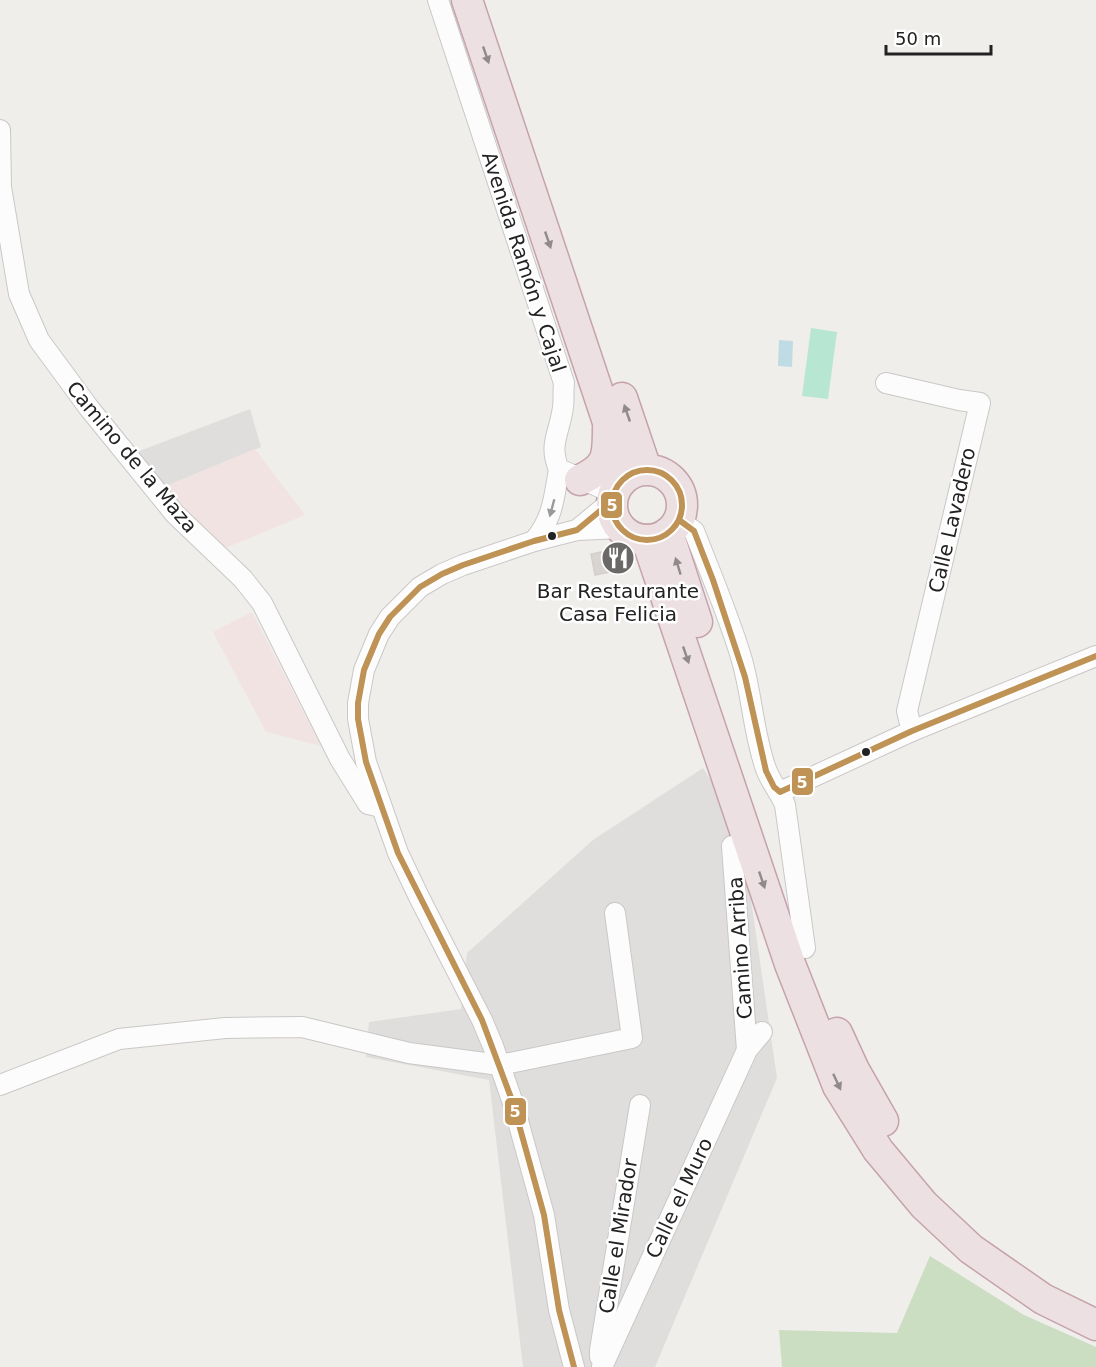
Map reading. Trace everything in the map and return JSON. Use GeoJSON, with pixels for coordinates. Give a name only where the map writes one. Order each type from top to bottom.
{"type":"FeatureCollection","features":[{"type":"Feature","properties":{"kind":"highway"},"geometry":{"type":"LineString","coordinates":[[467,0],[790,964],[837,1086],[878,1150],[924,1205],[971,1250],[1044,1299],[1096,1325]]}},
{"type":"Feature","properties":{"kind":"highway"},"geometry":{"type":"LineString","coordinates":[[489,0],[639,508],[828,1012],[854,1070],[890,1132],[910,1159],[953,1207],[997,1245],[1044,1277],[1096,1305]]}},
{"type":"Feature","properties":{"kind":"highway"},"geometry":{"type":"LineString","coordinates":[[569,475],[593,474],[603,465],[608,452],[608,419]]}},
{"type":"Feature","properties":{"kind":"street","name":"Avenida Ramón y Cajal"},"geometry":{"type":"LineString","coordinates":[[438,0],[564,383],[563,408],[554,442],[554,457],[569,475],[545,527],[534,542]]}},
{"type":"Feature","properties":{"kind":"street","name":"Camino de la Maza"},"geometry":{"type":"LineString","coordinates":[[0,130],[1,187],[19,294],[39,340],[89,408],[175,514],[243,579],[261,603],[339,759],[368,804],[381,807]]}},
{"type":"Feature","properties":{"kind":"street","name":"Calle Lavadero"},"geometry":{"type":"LineString","coordinates":[[886,383],[980,403],[907,711],[912,731]]}},
{"type":"Feature","properties":{"kind":"street"},"geometry":{"type":"LineString","coordinates":[[569,475],[694,531],[735,637],[745,670],[766,768],[774,788],[780,792],[786,805],[805,948]]}},
{"type":"Feature","properties":{"kind":"street"},"geometry":{"type":"LineString","coordinates":[[574,1367],[559,1310],[544,1215],[522,1133],[500,1065],[482,1020],[398,853],[381,807],[366,762],[358,719],[359,689],[379,634],[390,617],[405,601],[442,574],[639,508]]}},
{"type":"Feature","properties":{"kind":"street"},"geometry":{"type":"LineString","coordinates":[[577,530],[639,508]]}},
{"type":"Feature","properties":{"kind":"street"},"geometry":{"type":"LineString","coordinates":[[780,792],[912,731],[1096,656]]}},
{"type":"Feature","properties":{"kind":"street","name":"Camino Arriba"},"geometry":{"type":"LineString","coordinates":[[732,846],[747,1050]]}},
{"type":"Feature","properties":{"kind":"street"},"geometry":{"type":"LineString","coordinates":[[0,1085],[119,1039],[225,1028],[302,1026],[409,1053],[500,1065],[632,1038],[615,913]]}},
{"type":"Feature","properties":{"kind":"street","name":"Calle el Muro"},"geometry":{"type":"LineString","coordinates":[[601,1367],[747,1050],[762,1032]]}},
{"type":"Feature","properties":{"kind":"street","name":"Calle el Mirador"},"geometry":{"type":"LineString","coordinates":[[601,1367],[600,1350],[640,1105]]}},
{"type":"Feature","properties":{"kind":"shaded area"},"geometry":{"type":"Polygon","coordinates":[[[250,409],[261,447],[162,488],[134,453],[250,409]]]}},
{"type":"Feature","properties":{"kind":"shaded area"},"geometry":{"type":"Polygon","coordinates":[[[255,449],[305,515],[221,550],[162,488],[255,449]]]}},
{"type":"Feature","properties":{"kind":"shaded area"},"geometry":{"type":"Polygon","coordinates":[[[252,612],[321,746],[266,732],[213,632],[252,612]]]}},
{"type":"Feature","properties":{"kind":"shaded area"},"geometry":{"type":"Polygon","coordinates":[[[703,768],[734,817],[749,886],[777,1078],[655,1367],[523,1367],[489,1080],[366,1057],[369,1022],[461,1009],[467,953],[593,840],[703,768]]]}},
{"type":"Feature","properties":{"kind":"green space"},"geometry":{"type":"Polygon","coordinates":[[[811,328],[837,332],[828,399],[802,396],[811,328]]]}},
{"type":"Feature","properties":{"kind":"green space"},"geometry":{"type":"Polygon","coordinates":[[[930,1256],[1024,1315],[1096,1347],[1096,1367],[782,1367],[779,1330],[897,1333],[930,1256]]]}},
{"type":"Feature","properties":{"kind":"water"},"geometry":{"type":"Polygon","coordinates":[[[779,340],[793,341],[792,367],[778,366],[779,340]]]}},
{"type":"Feature","properties":{"kind":"building"},"geometry":{"type":"Polygon","coordinates":[[[621,548],[625,569],[595,575],[591,554],[621,548]]]}},
{"type":"Feature","properties":{"kind":"transit line","name":"5"},"geometry":{"type":"LineString","coordinates":[[640,470],[654,470],[667,476],[676,485],[682,498],[682,505],[680,518],[672,530],[654,540],[640,540],[627,534],[618,525],[612,512],[612,498],[618,485],[627,476],[640,470]]}},
{"type":"Feature","properties":{"kind":"transit line","name":"5"},"geometry":{"type":"LineString","coordinates":[[574,1367],[559,1310],[544,1215],[513,1103],[482,1020],[398,853],[366,762],[358,719],[358,703],[364,670],[379,634],[390,617],[420,587],[463,565],[534,541],[577,530],[612,501]]}},
{"type":"Feature","properties":{"kind":"transit line","name":"5"},"geometry":{"type":"LineString","coordinates":[[679,520],[694,531],[713,580],[745,677],[766,771],[774,787],[780,792],[912,731],[1096,656]]}},
{"type":"Feature","properties":{"kind":"place","name":"Bar Restaurante Casa Felicia"},"geometry":{"type":"Point","coordinates":[618,558]}}]}
